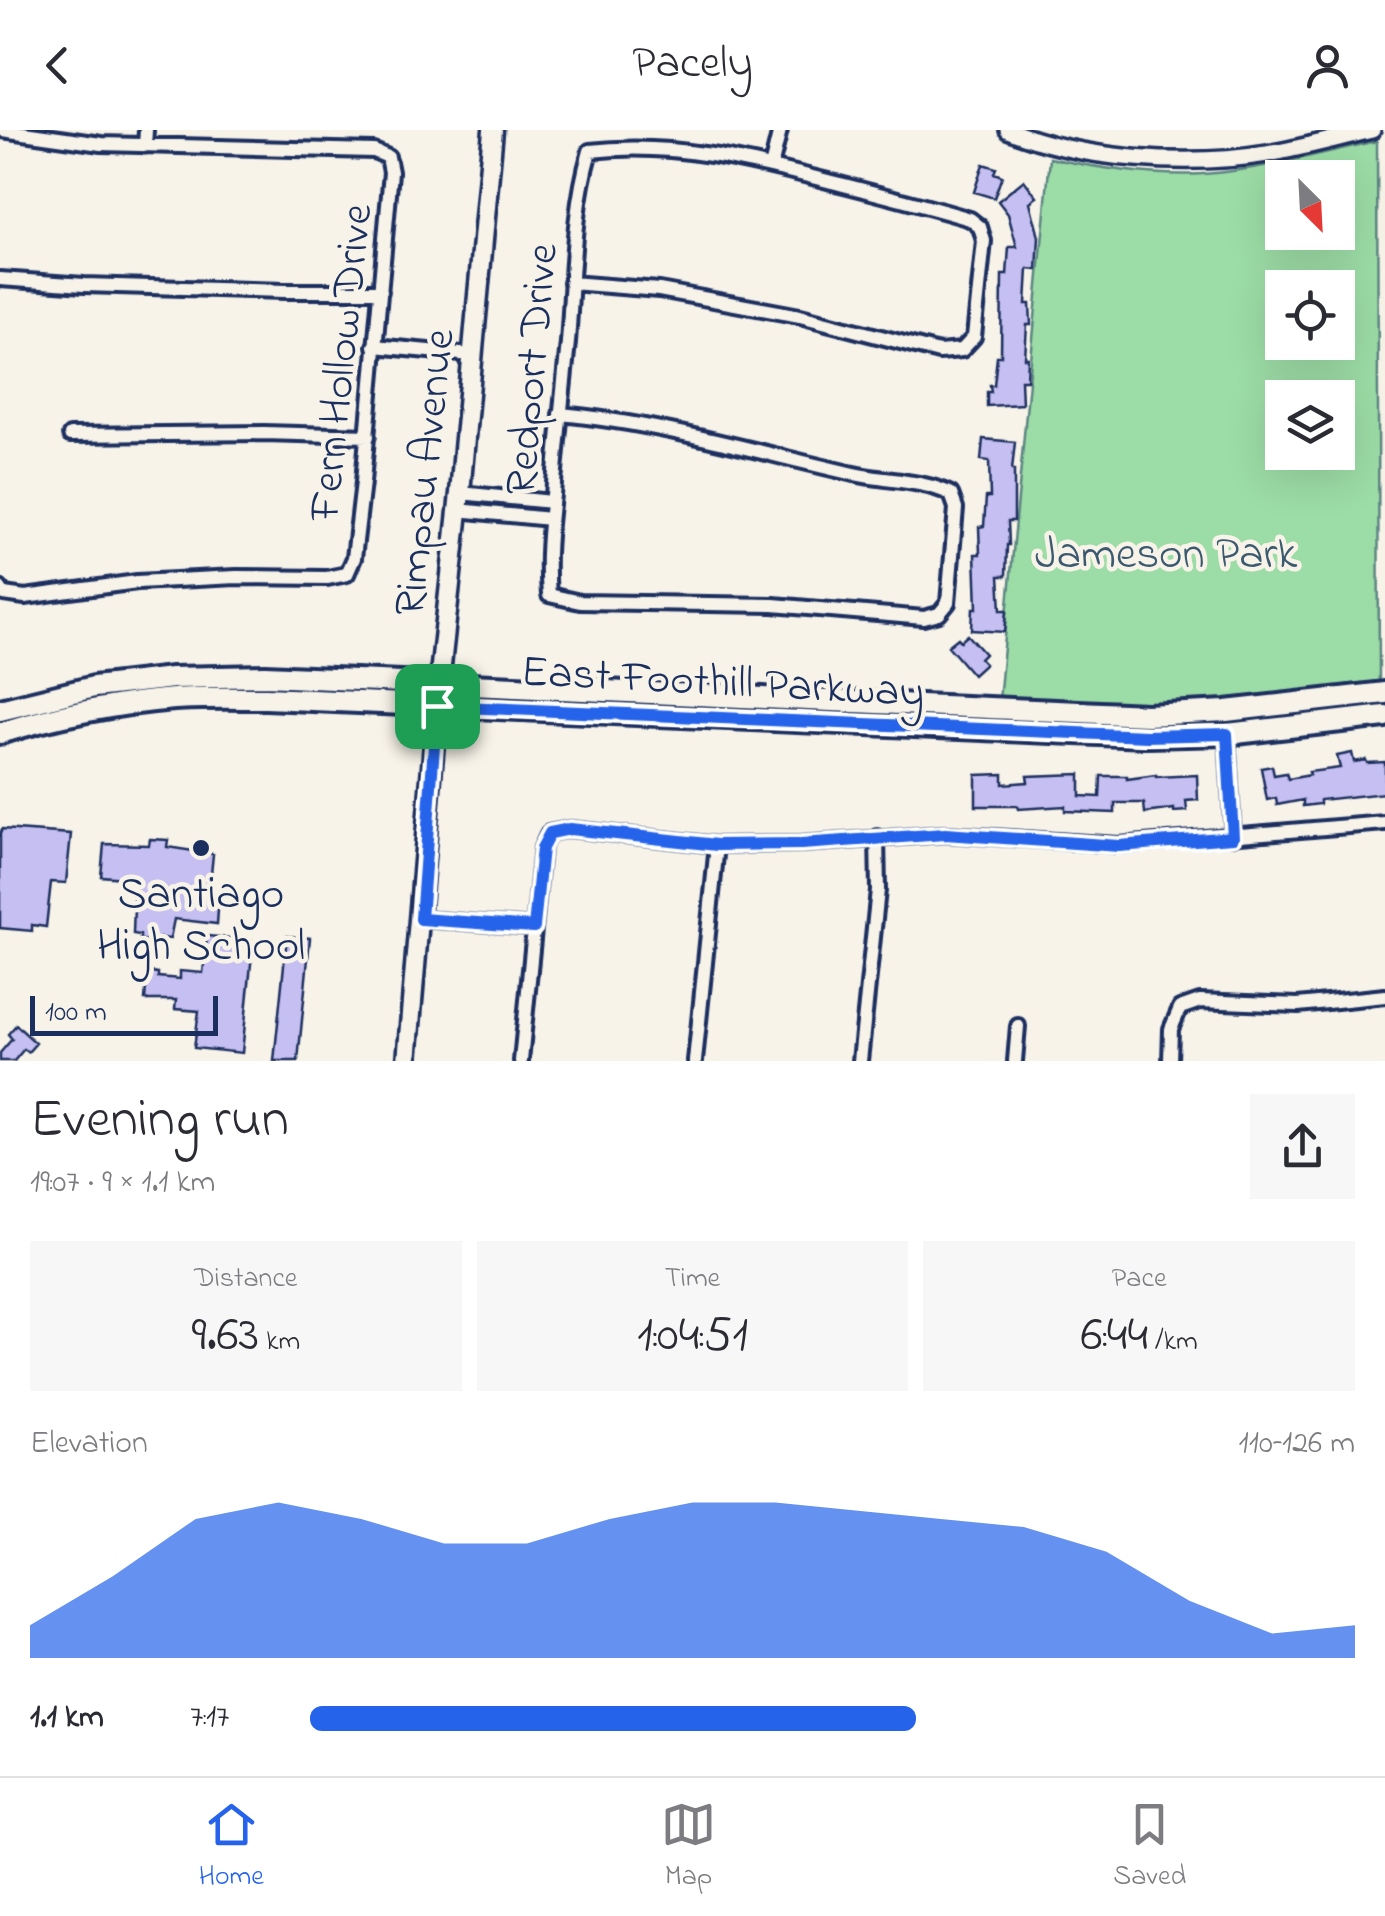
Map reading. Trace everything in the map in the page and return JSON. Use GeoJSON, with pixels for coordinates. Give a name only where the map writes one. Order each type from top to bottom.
{"type":"FeatureCollection","features":[{"type":"Feature","properties":{"kind":"main road","name":"Rimpau Avenue"},"geometry":{"type":"LineString","coordinates":[[407,1061],[493,130]]}},
{"type":"Feature","properties":{"kind":"main road","name":"East Foothill Parkway"},"geometry":{"type":"LineString","coordinates":[[0,710],[94,687],[172,678],[265,676],[438,695],[1111,735],[1227,734],[1385,716]]}},
{"type":"Feature","properties":{"kind":"main road","name":"East Foothill Parkway"},"geometry":{"type":"LineString","coordinates":[[0,733],[47,718],[175,699],[438,695],[1147,714],[1226,711],[1385,693]]}},
{"type":"Feature","properties":{"kind":"street"},"geometry":{"type":"LineString","coordinates":[[2,130],[145,146],[146,130]]}},
{"type":"Feature","properties":{"kind":"street"},"geometry":{"type":"LineString","coordinates":[[572,282],[659,290],[800,316],[939,352],[962,350],[974,337],[984,241],[980,227],[970,219],[771,167],[780,130]]}},
{"type":"Feature","properties":{"kind":"street"},"geometry":{"type":"LineString","coordinates":[[1008,130],[1029,139],[1108,155],[1174,161],[1264,154],[1372,130]]}},
{"type":"Feature","properties":{"kind":"street","name":"Fern Hollow Drive"},"geometry":{"type":"LineString","coordinates":[[2,591],[25,597],[137,582],[326,578],[347,574],[354,558],[381,291],[391,172],[388,156],[374,150],[145,146]]}},
{"type":"Feature","properties":{"kind":"street","name":"Redport Drive"},"geometry":{"type":"LineString","coordinates":[[560,414],[618,420],[952,494],[956,508],[948,602],[939,614],[924,618],[772,605],[580,602],[549,595],[546,562],[582,178],[590,151],[616,148],[697,152],[771,167]]}},
{"type":"Feature","properties":{"kind":"street"},"geometry":{"type":"LineString","coordinates":[[0,279],[270,291],[381,291]]}},
{"type":"Feature","properties":{"kind":"street"},"geometry":{"type":"LineString","coordinates":[[374,346],[472,355]]}},
{"type":"Feature","properties":{"kind":"street"},"geometry":{"type":"LineString","coordinates":[[70,435],[368,436]]}},
{"type":"Feature","properties":{"kind":"street"},"geometry":{"type":"LineString","coordinates":[[459,502],[552,502]]}},
{"type":"Feature","properties":{"kind":"street"},"geometry":{"type":"LineString","coordinates":[[459,502],[550,519]]}},
{"type":"Feature","properties":{"kind":"street"},"geometry":{"type":"LineString","coordinates":[[1227,734],[1233,837]]}},
{"type":"Feature","properties":{"kind":"street"},"geometry":{"type":"LineString","coordinates":[[521,1061],[542,848],[550,833],[570,829],[717,845],[801,844],[945,834],[1119,846],[1385,823]]}},
{"type":"Feature","properties":{"kind":"street"},"geometry":{"type":"LineString","coordinates":[[860,1061],[878,890],[877,837]]}},
{"type":"Feature","properties":{"kind":"street"},"geometry":{"type":"LineString","coordinates":[[695,1061],[717,845]]}},
{"type":"Feature","properties":{"kind":"street"},"geometry":{"type":"LineString","coordinates":[[421,919],[534,927]]}},
{"type":"Feature","properties":{"kind":"street"},"geometry":{"type":"LineString","coordinates":[[1170,1061],[1171,1028],[1180,1008],[1200,1001],[1298,1005],[1385,996]]}},
{"type":"Feature","properties":{"kind":"street"},"geometry":{"type":"LineString","coordinates":[[1015,1061],[1018,1026]]}},
{"type":"Feature","properties":{"kind":"green space","name":"Jameson Park"},"geometry":{"type":"Polygon","coordinates":[[[1377,141],[1379,681],[1189,704],[999,701],[1050,158],[1165,174],[1203,174],[1265,166],[1265,250],[1355,250],[1355,160],[1292,160],[1377,141]]]}},
{"type":"Feature","properties":{"kind":"building"},"geometry":{"type":"Polygon","coordinates":[[[983,164],[996,168],[994,173],[1002,176],[994,198],[974,192],[983,164]]]}},
{"type":"Feature","properties":{"kind":"building"},"geometry":{"type":"Polygon","coordinates":[[[1024,180],[1037,197],[1030,202],[1039,237],[1037,270],[1028,269],[1026,304],[1030,304],[1031,325],[1027,325],[1027,380],[1021,380],[1022,404],[987,406],[997,356],[1001,356],[1002,275],[1007,275],[1009,247],[1017,247],[1008,214],[998,201],[1024,180]]]}},
{"type":"Feature","properties":{"kind":"building"},"geometry":{"type":"Polygon","coordinates":[[[983,439],[1015,442],[1014,521],[1008,521],[1006,576],[999,576],[1001,610],[1007,610],[1005,632],[972,630],[973,608],[977,608],[975,554],[980,554],[979,527],[984,526],[986,497],[990,497],[989,461],[981,460],[983,439]]]}},
{"type":"Feature","properties":{"kind":"building"},"geometry":{"type":"Polygon","coordinates":[[[968,635],[985,654],[980,659],[985,664],[973,675],[948,646],[968,635]]]}},
{"type":"Feature","properties":{"kind":"building"},"geometry":{"type":"Polygon","coordinates":[[[1352,753],[1354,762],[1385,762],[1385,793],[1320,800],[1320,804],[1303,806],[1303,800],[1277,805],[1276,798],[1267,800],[1261,768],[1272,766],[1274,775],[1286,773],[1288,779],[1340,768],[1337,756],[1352,753]]]}},
{"type":"Feature","properties":{"kind":"building"},"geometry":{"type":"Polygon","coordinates":[[[1003,774],[1003,784],[1028,782],[1027,776],[1080,774],[1080,796],[1100,797],[1101,776],[1127,779],[1197,775],[1198,800],[1186,801],[1187,811],[1145,813],[1144,803],[1115,803],[1115,813],[1065,811],[1065,806],[976,806],[976,775],[1003,774]]]}},
{"type":"Feature","properties":{"kind":"building"},"geometry":{"type":"Polygon","coordinates":[[[2,829],[71,834],[66,883],[51,882],[46,927],[32,925],[32,931],[0,928],[2,829]]]}},
{"type":"Feature","properties":{"kind":"building"},"geometry":{"type":"Polygon","coordinates":[[[150,839],[168,840],[167,847],[213,854],[209,895],[219,896],[217,924],[174,919],[170,939],[160,938],[160,942],[140,940],[140,935],[133,934],[135,879],[101,876],[104,844],[149,845],[150,839]]]}},
{"type":"Feature","properties":{"kind":"building"},"geometry":{"type":"Polygon","coordinates":[[[207,936],[252,940],[242,1053],[194,1048],[199,1011],[175,1009],[176,1000],[145,1000],[147,972],[180,979],[180,971],[203,973],[207,936]]]}},
{"type":"Feature","properties":{"kind":"building"},"geometry":{"type":"Polygon","coordinates":[[[287,936],[310,938],[298,1061],[274,1061],[287,936]]]}},
{"type":"Feature","properties":{"kind":"building"},"geometry":{"type":"Polygon","coordinates":[[[16,1025],[36,1043],[14,1061],[0,1061],[0,1053],[12,1039],[8,1034],[16,1025]]]}},
{"type":"Feature","properties":{"kind":"place","name":"Santiago High School"},"geometry":{"type":"Point","coordinates":[201,848]}},
{"type":"Feature","properties":{"kind":"route"},"geometry":{"type":"LineString","coordinates":[[437,706],[1147,736],[1227,734],[1233,837],[1119,846],[945,834],[801,844],[717,845],[570,829],[550,833],[542,848],[534,927],[421,919],[437,706]]}}]}
